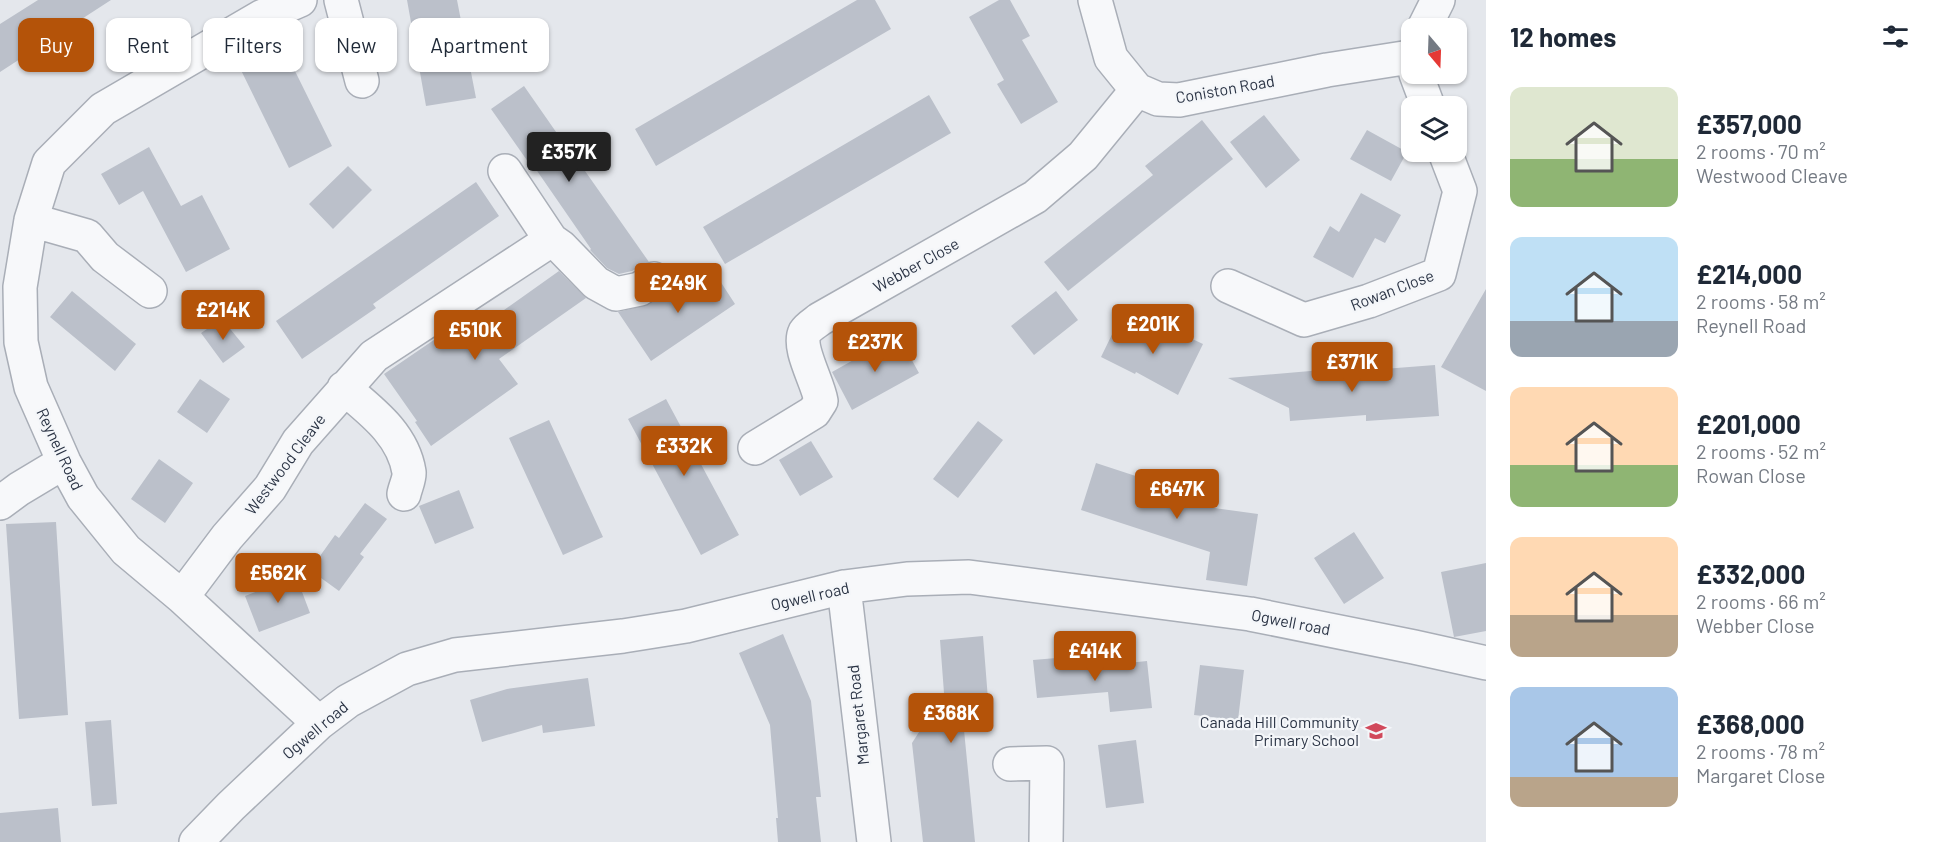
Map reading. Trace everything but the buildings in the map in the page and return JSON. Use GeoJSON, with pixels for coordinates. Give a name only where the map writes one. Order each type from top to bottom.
{"type":"FeatureCollection","features":[{"type":"Feature","properties":{"kind":"street","name":"Reynell Road"},"geometry":{"type":"LineString","coordinates":[[300,0],[261,17],[103,109],[50,163],[31,220],[20,287],[21,342],[32,387],[64,462],[83,497],[126,550],[182,597],[319,723]]}},
{"type":"Feature","properties":{"kind":"street"},"geometry":{"type":"LineString","coordinates":[[340,0],[362,81]]}},
{"type":"Feature","properties":{"kind":"street"},"geometry":{"type":"LineString","coordinates":[[1095,0],[1111,58],[1137,90]]}},
{"type":"Feature","properties":{"kind":"street"},"geometry":{"type":"LineString","coordinates":[[1430,18],[1438,0]]}},
{"type":"Feature","properties":{"kind":"street","name":"Coniston Road"},"geometry":{"type":"LineString","coordinates":[[1137,90],[1158,99],[1179,100],[1401,57]]}},
{"type":"Feature","properties":{"kind":"street","name":"Webber Close"},"geometry":{"type":"LineString","coordinates":[[755,448],[814,412],[821,401],[802,344],[806,330],[820,319],[1035,197],[1083,156],[1137,90]]}},
{"type":"Feature","properties":{"kind":"street","name":"Rowan Close"},"geometry":{"type":"LineString","coordinates":[[1228,286],[1304,320],[1369,301],[1439,273],[1460,190],[1449,162]]}},
{"type":"Feature","properties":{"kind":"street"},"geometry":{"type":"LineString","coordinates":[[505,171],[551,240],[561,247],[596,283],[616,294],[640,288],[654,279]]}},
{"type":"Feature","properties":{"kind":"street"},"geometry":{"type":"LineString","coordinates":[[31,220],[87,236],[105,257],[150,291]]}},
{"type":"Feature","properties":{"kind":"street","name":"Westwood Cleave"},"geometry":{"type":"LineString","coordinates":[[182,597],[227,537],[270,488],[298,442],[374,356],[551,240]]}},
{"type":"Feature","properties":{"kind":"street"},"geometry":{"type":"LineString","coordinates":[[344,388],[387,426],[397,440],[409,473],[404,494]]}},
{"type":"Feature","properties":{"kind":"street"},"geometry":{"type":"LineString","coordinates":[[0,503],[18,489],[64,462]]}},
{"type":"Feature","properties":{"kind":"street","name":"Ogwell road"},"geometry":{"type":"LineString","coordinates":[[196,842],[319,723],[348,701],[406,669],[455,656],[687,626],[844,587],[907,579],[969,577],[1250,614],[1486,663]]}},
{"type":"Feature","properties":{"kind":"street","name":"Margaret Road"},"geometry":{"type":"LineString","coordinates":[[844,587],[874,842]]}},
{"type":"Feature","properties":{"kind":"street"},"geometry":{"type":"LineString","coordinates":[[1010,764],[1047,763],[1046,842]]}},
{"type":"Feature","properties":{"kind":"place","name":"Canada Hill Community Primary School"},"geometry":{"type":"Point","coordinates":[1376,731]}}]}
